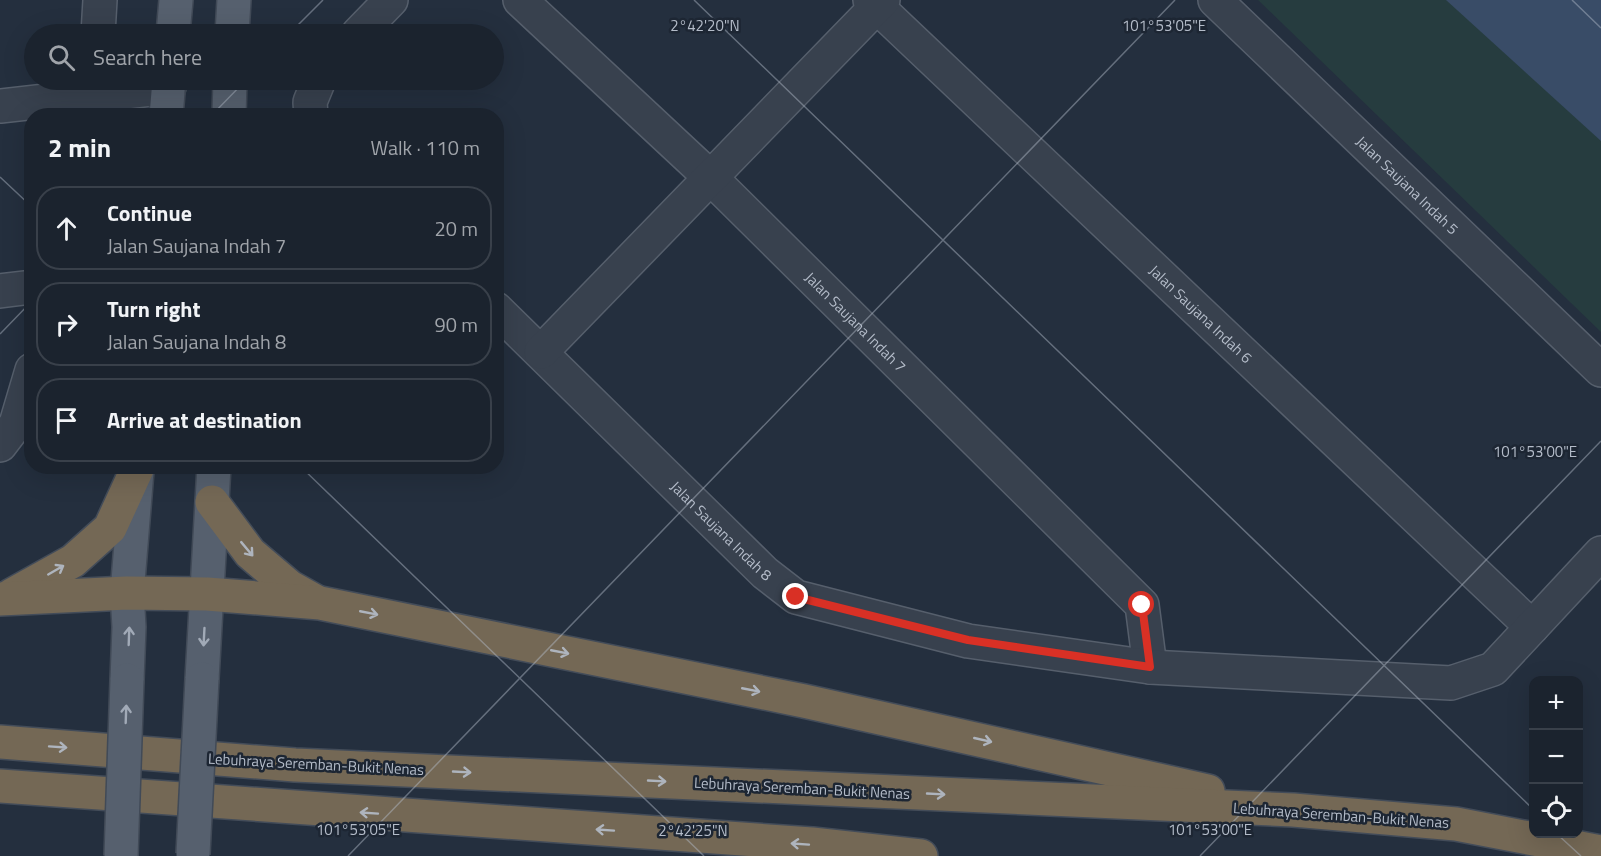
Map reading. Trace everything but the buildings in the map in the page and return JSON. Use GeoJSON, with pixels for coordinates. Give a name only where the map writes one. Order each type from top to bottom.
{"type":"FeatureCollection","features":[{"type":"Feature","properties":{"kind":"highway"},"geometry":{"type":"LineString","coordinates":[[2,599],[73,561],[110,528],[134,474]]}},
{"type":"Feature","properties":{"kind":"highway"},"geometry":{"type":"LineString","coordinates":[[212,502],[250,553],[290,587],[320,603]]}},
{"type":"Feature","properties":{"kind":"highway"},"geometry":{"type":"LineString","coordinates":[[2,599],[127,593],[207,594],[320,603],[804,700],[1293,810]]}},
{"type":"Feature","properties":{"kind":"highway","name":"Lebuhraya Seremban-Bukit Nenas"},"geometry":{"type":"LineString","coordinates":[[0,742],[295,765],[1293,810],[1456,824],[1601,852]]}},
{"type":"Feature","properties":{"kind":"highway"},"geometry":{"type":"LineString","coordinates":[[0,786],[800,844],[921,856]]}},
{"type":"Feature","properties":{"kind":"main road"},"geometry":{"type":"LineString","coordinates":[[174,24],[176,0]]}},
{"type":"Feature","properties":{"kind":"main road"},"geometry":{"type":"LineString","coordinates":[[233,24],[234,0]]}},
{"type":"Feature","properties":{"kind":"main road"},"geometry":{"type":"LineString","coordinates":[[229,108],[230,90]]}},
{"type":"Feature","properties":{"kind":"main road"},"geometry":{"type":"LineString","coordinates":[[121,856],[129,627],[127,593],[137,474]]}},
{"type":"Feature","properties":{"kind":"main road"},"geometry":{"type":"LineString","coordinates":[[193,855],[214,474]]}},
{"type":"Feature","properties":{"kind":"street"},"geometry":{"type":"LineString","coordinates":[[99,24],[100,0]]}},
{"type":"Feature","properties":{"kind":"street"},"geometry":{"type":"LineString","coordinates":[[368,24],[391,0]]}},
{"type":"Feature","properties":{"kind":"street","name":"Jalan Saujana Indah 7"},"geometry":{"type":"LineString","coordinates":[[520,0],[711,178],[1142,605],[1150,667]]}},
{"type":"Feature","properties":{"kind":"street","name":"Jalan Saujana Indah 5"},"geometry":{"type":"LineString","coordinates":[[1215,0],[1601,370]]}},
{"type":"Feature","properties":{"kind":"street"},"geometry":{"type":"LineString","coordinates":[[542,352],[877,2]]}},
{"type":"Feature","properties":{"kind":"street","name":"Jalan Saujana Indah 6"},"geometry":{"type":"LineString","coordinates":[[877,2],[1532,627]]}},
{"type":"Feature","properties":{"kind":"street"},"geometry":{"type":"LineString","coordinates":[[310,108],[309,102],[314,90]]}},
{"type":"Feature","properties":{"kind":"street"},"geometry":{"type":"LineString","coordinates":[[0,106],[94,97],[168,94]]}},
{"type":"Feature","properties":{"kind":"street"},"geometry":{"type":"LineString","coordinates":[[0,291],[24,288]]}},
{"type":"Feature","properties":{"kind":"street","name":"Jalan Saujana Indah 8"},"geometry":{"type":"LineString","coordinates":[[504,316],[765,573],[796,597],[968,640],[1150,667],[1451,683],[1493,669],[1532,627]]}},
{"type":"Feature","properties":{"kind":"street"},"geometry":{"type":"LineString","coordinates":[[0,446],[16,424],[24,397]]}},
{"type":"Feature","properties":{"kind":"street"},"geometry":{"type":"LineString","coordinates":[[1532,627],[1601,553]]}},
{"type":"Feature","properties":{"kind":"green space"},"geometry":{"type":"Polygon","coordinates":[[[1258,0],[1601,0],[1601,332],[1258,0]]]}},
{"type":"Feature","properties":{"kind":"water"},"geometry":{"type":"Polygon","coordinates":[[[1446,0],[1601,0],[1601,141],[1446,0]]]}},
{"type":"Feature","properties":{"kind":"route"},"geometry":{"type":"LineString","coordinates":[[796,597],[968,640],[1150,667],[1142,605]]}}]}
